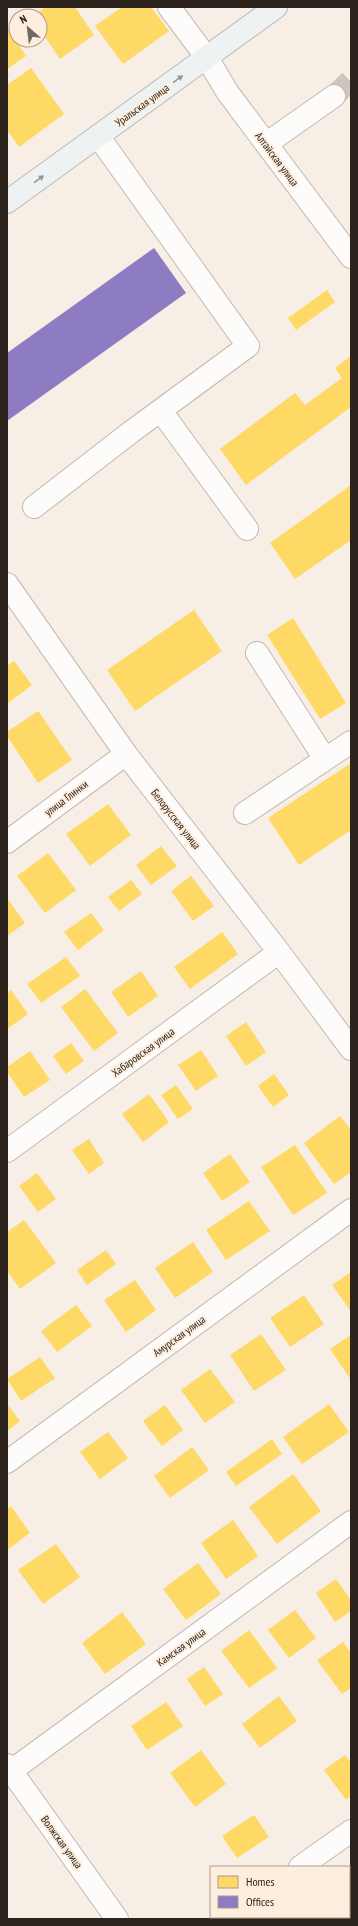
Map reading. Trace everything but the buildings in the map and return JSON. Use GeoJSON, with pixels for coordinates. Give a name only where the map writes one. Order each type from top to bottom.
{"type":"FeatureCollection","features":[{"type":"Feature","properties":{"kind":"main road","name":"Уральская улица"},"geometry":{"type":"LineString","coordinates":[[7,202],[276,7]]}},
{"type":"Feature","properties":{"kind":"street","name":"Алтайская улица"},"geometry":{"type":"LineString","coordinates":[[169,7],[207,58],[228,93],[351,257]]}},
{"type":"Feature","properties":{"kind":"street"},"geometry":{"type":"LineString","coordinates":[[266,144],[334,96]]}},
{"type":"Feature","properties":{"kind":"street"},"geometry":{"type":"LineString","coordinates":[[34,507],[131,432],[248,346],[98,136]]}},
{"type":"Feature","properties":{"kind":"street"},"geometry":{"type":"LineString","coordinates":[[161,411],[246,529]]}},
{"type":"Feature","properties":{"kind":"street","name":"Белорусская улица"},"geometry":{"type":"LineString","coordinates":[[7,584],[126,754],[279,952],[351,1049]]}},
{"type":"Feature","properties":{"kind":"street"},"geometry":{"type":"LineString","coordinates":[[257,653],[325,759]]}},
{"type":"Feature","properties":{"kind":"street"},"geometry":{"type":"LineString","coordinates":[[245,813],[351,742]]}},
{"type":"Feature","properties":{"kind":"street","name":"улица Глинки"},"geometry":{"type":"LineString","coordinates":[[7,842],[126,754]]}},
{"type":"Feature","properties":{"kind":"street","name":"Хабаровская улица"},"geometry":{"type":"LineString","coordinates":[[7,1151],[279,952]]}},
{"type":"Feature","properties":{"kind":"street","name":"Амурская улица"},"geometry":{"type":"LineString","coordinates":[[7,1462],[351,1210]]}},
{"type":"Feature","properties":{"kind":"street","name":"Камская улица"},"geometry":{"type":"LineString","coordinates":[[9,1768],[351,1522]]}},
{"type":"Feature","properties":{"kind":"street","name":"Волжская улица"},"geometry":{"type":"LineString","coordinates":[[9,1768],[117,1919]]}},
{"type":"Feature","properties":{"kind":"street"},"geometry":{"type":"LineString","coordinates":[[301,1866],[351,1830]]}},
{"type":"Feature","properties":{"kind":"tunnel"},"geometry":{"type":"LineString","coordinates":[[334,96],[351,80]]}}]}
